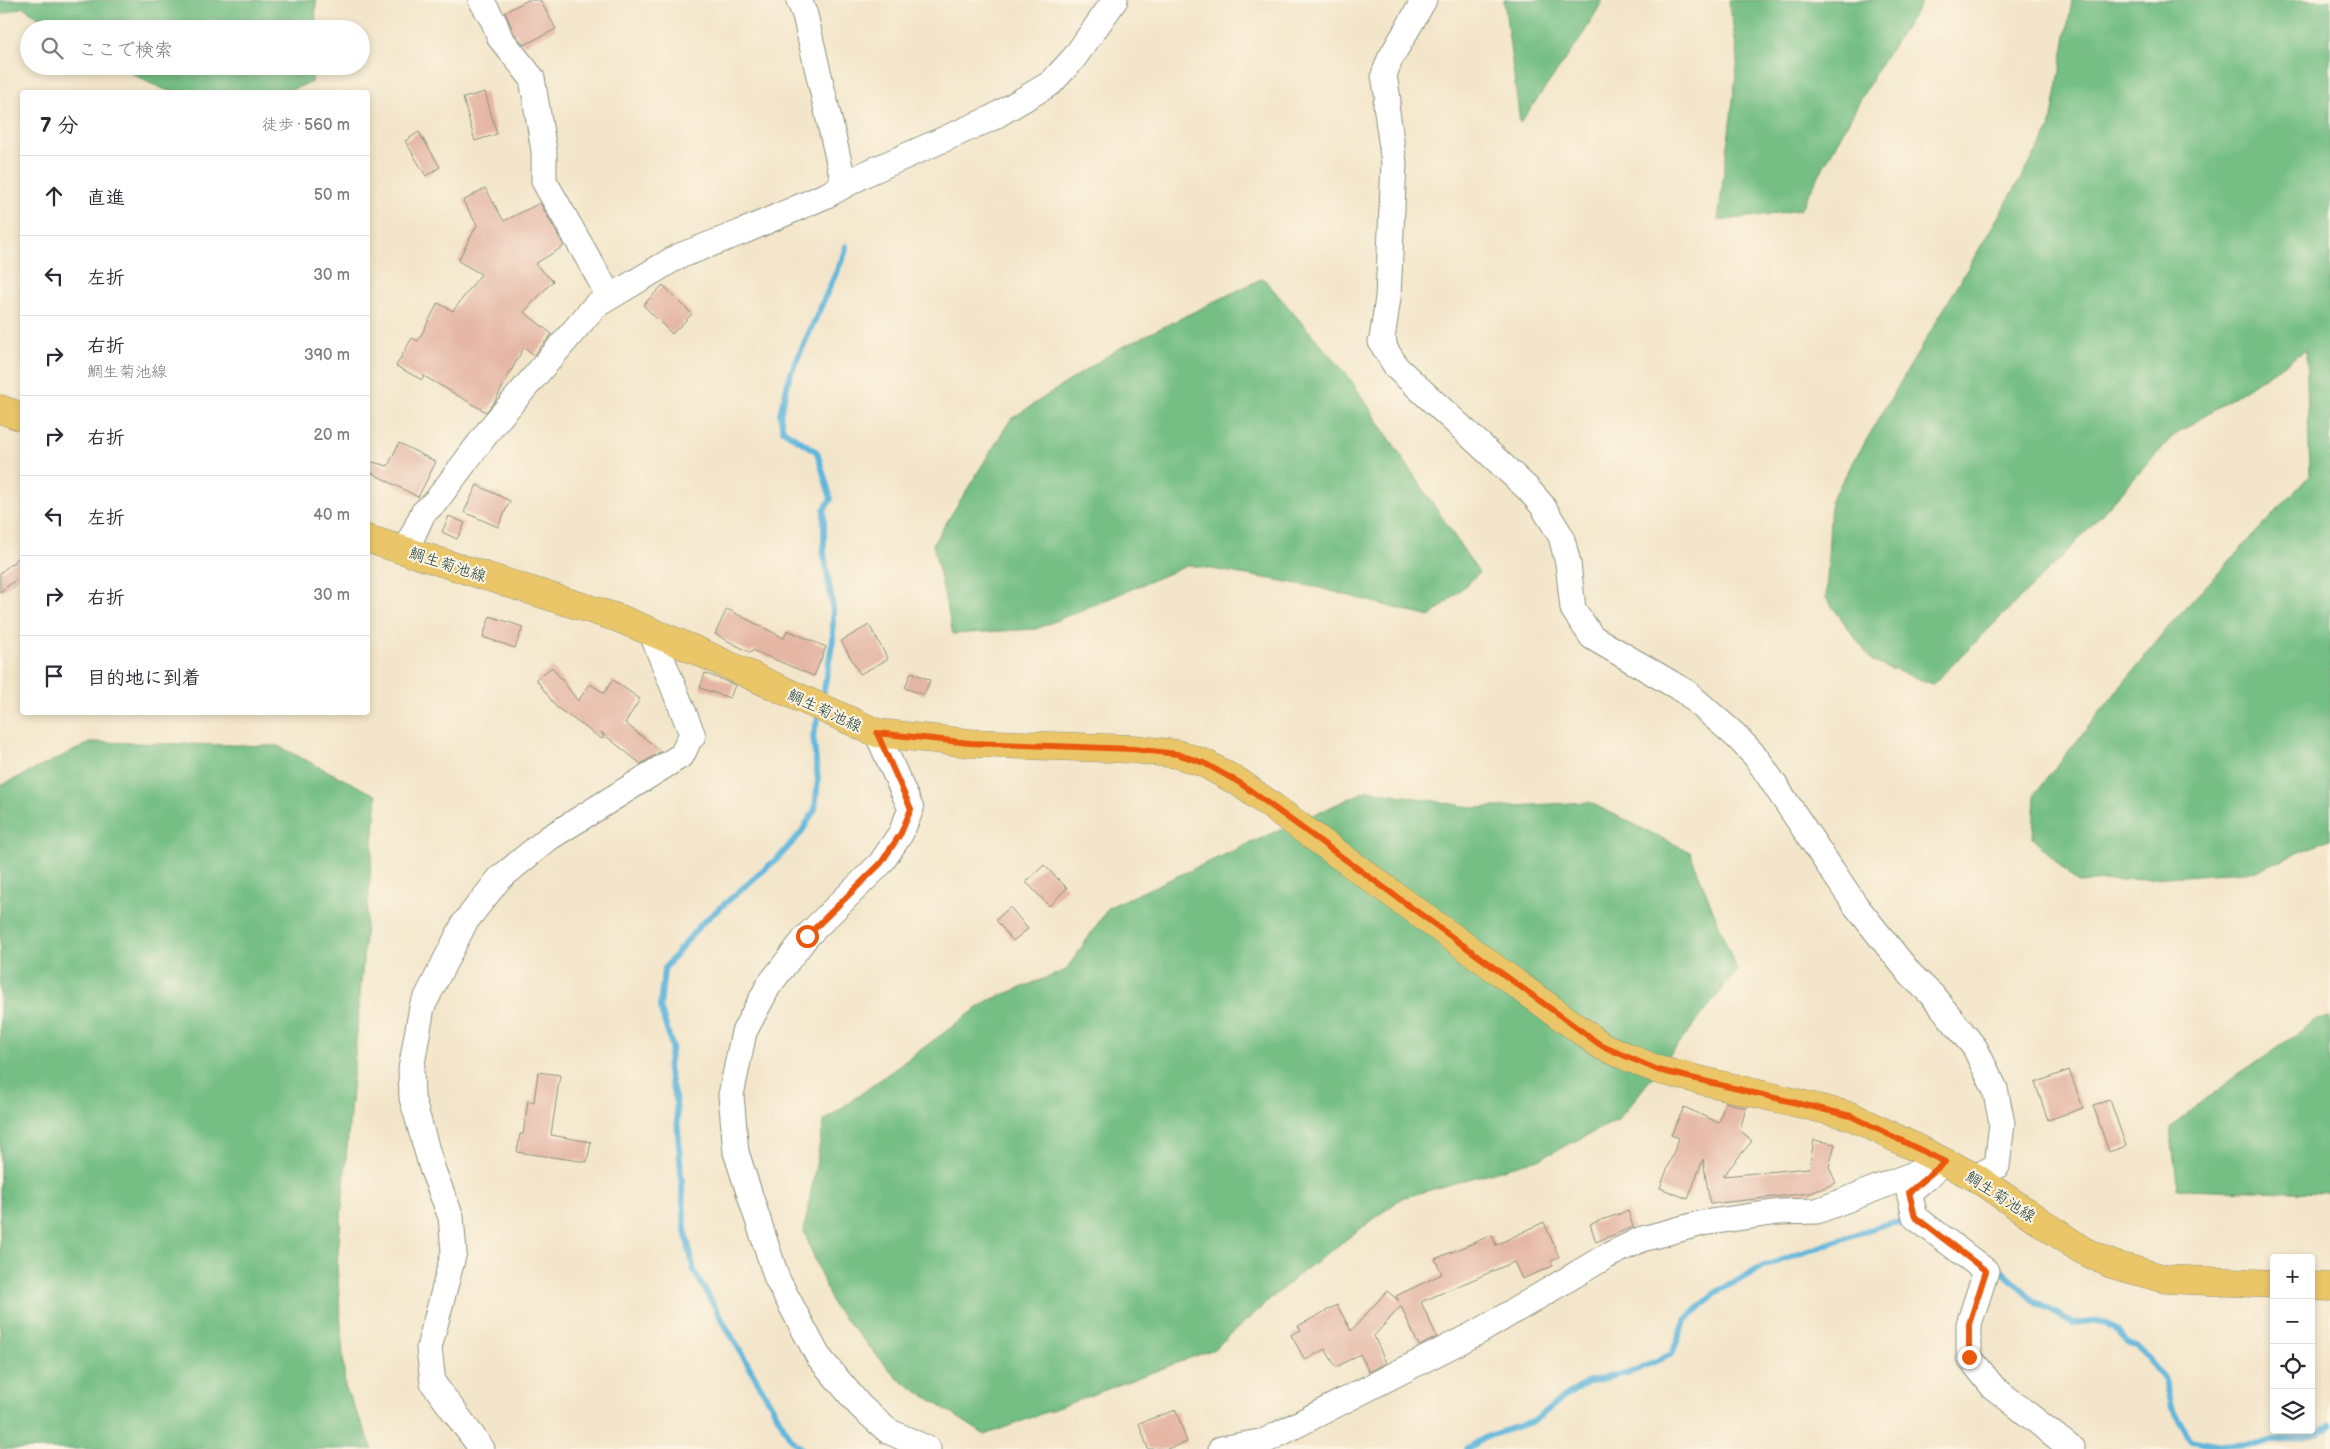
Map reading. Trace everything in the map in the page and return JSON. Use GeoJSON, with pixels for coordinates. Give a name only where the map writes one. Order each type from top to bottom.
{"type":"FeatureCollection","features":[{"type":"Feature","properties":{"kind":"main road"},"geometry":{"type":"LineString","coordinates":[[0,409],[20,416]]}},
{"type":"Feature","properties":{"kind":"main road","name":"鯛生菊池線"},"geometry":{"type":"LineString","coordinates":[[370,540],[618,618],[652,634],[695,650],[877,733],[970,743],[1133,749],[1177,754],[1204,763],[1240,783],[1602,1046],[1658,1070],[1851,1116],[1975,1177],[2082,1250],[2111,1264],[2166,1280],[2270,1284]]}},
{"type":"Feature","properties":{"kind":"main road"},"geometry":{"type":"LineString","coordinates":[[2315,1286],[2330,1286]]}},
{"type":"Feature","properties":{"kind":"street"},"geometry":{"type":"LineString","coordinates":[[481,0],[494,22],[500,38],[532,78],[544,151],[544,181],[610,297]]}},
{"type":"Feature","properties":{"kind":"street"},"geometry":{"type":"LineString","coordinates":[[799,0],[805,15],[844,184]]}},
{"type":"Feature","properties":{"kind":"street"},"geometry":{"type":"LineString","coordinates":[[406,550],[423,513],[436,501],[493,425],[595,306],[677,257],[742,232],[827,195],[844,184],[992,118],[1051,83],[1074,58],[1115,0]]}},
{"type":"Feature","properties":{"kind":"street"},"geometry":{"type":"LineString","coordinates":[[1424,0],[1390,59],[1384,75],[1394,163],[1388,298],[1382,339],[1384,342],[1382,342],[1397,368],[1520,481],[1542,505],[1561,536],[1568,563],[1573,609],[1592,637],[1686,692],[1736,736],[1756,757],[1856,906],[1911,975],[1932,996],[1975,1048],[1995,1089],[2002,1123],[1997,1166],[1975,1177]]}},
{"type":"Feature","properties":{"kind":"street"},"geometry":{"type":"LineString","coordinates":[[482,1449],[432,1383],[429,1348],[454,1252],[450,1217],[432,1168],[412,1098],[411,1070],[422,1007],[465,922],[499,879],[549,838],[682,755],[690,738],[693,736],[652,634]]}},
{"type":"Feature","properties":{"kind":"street"},"geometry":{"type":"LineString","coordinates":[[877,733],[911,809],[901,833],[881,863],[807,936],[769,985],[744,1032],[731,1095],[736,1152],[777,1279],[818,1356],[860,1406],[888,1431],[928,1449]]}},
{"type":"Feature","properties":{"kind":"street"},"geometry":{"type":"LineString","coordinates":[[1221,1449],[1265,1441],[1482,1330],[1605,1257],[1642,1238],[1713,1222],[1779,1212],[1818,1211],[1945,1162]]}},
{"type":"Feature","properties":{"kind":"street"},"geometry":{"type":"LineString","coordinates":[[1945,1162],[1909,1192],[1915,1217],[1986,1271],[1969,1324],[1969,1357],[1993,1387],[2072,1449]]}},
{"type":"Feature","properties":{"kind":"green space"},"geometry":{"type":"Polygon","coordinates":[[[0,0],[316,0],[315,20],[44,20],[23,7],[0,15],[0,0]]]}},
{"type":"Feature","properties":{"kind":"green space"},"geometry":{"type":"Polygon","coordinates":[[[1504,0],[1603,0],[1581,38],[1520,123],[1504,0]]]}},
{"type":"Feature","properties":{"kind":"green space"},"geometry":{"type":"Polygon","coordinates":[[[1729,0],[1923,0],[1874,75],[1800,210],[1718,221],[1738,59],[1729,0]]]}},
{"type":"Feature","properties":{"kind":"green space"},"geometry":{"type":"Polygon","coordinates":[[[2072,0],[2330,0],[2330,839],[2257,871],[2078,883],[2033,838],[2035,793],[2175,619],[2310,475],[2306,350],[2172,437],[2068,551],[1933,684],[1873,662],[1826,598],[1831,500],[2050,129],[2072,0]]]}},
{"type":"Feature","properties":{"kind":"green space"},"geometry":{"type":"Polygon","coordinates":[[[135,75],[312,75],[312,82],[290,90],[166,90],[135,75]]]}},
{"type":"Feature","properties":{"kind":"green space"},"geometry":{"type":"Polygon","coordinates":[[[1263,278],[1348,376],[1479,573],[1430,617],[1316,587],[1189,565],[1036,629],[953,634],[933,544],[1011,419],[1118,349],[1263,278]]]}},
{"type":"Feature","properties":{"kind":"green space"},"geometry":{"type":"Polygon","coordinates":[[[92,742],[278,746],[377,796],[337,1265],[345,1387],[373,1449],[0,1449],[0,786],[92,742]]]}},
{"type":"Feature","properties":{"kind":"green space"},"geometry":{"type":"Polygon","coordinates":[[[1368,790],[1477,808],[1589,802],[1690,852],[1737,971],[1618,1120],[1539,1159],[1402,1198],[1297,1276],[1214,1349],[985,1435],[897,1378],[833,1306],[804,1231],[824,1121],[987,1001],[1066,970],[1109,907],[1368,790]]]}},
{"type":"Feature","properties":{"kind":"green space"},"geometry":{"type":"Polygon","coordinates":[[[2330,1017],[2330,1193],[2178,1189],[2170,1128],[2226,1083],[2318,1019],[2330,1017]]]}},
{"type":"Feature","properties":{"kind":"building"},"geometry":{"type":"Polygon","coordinates":[[[528,0],[540,0],[556,29],[524,45],[513,31],[505,12],[528,0]]]}},
{"type":"Feature","properties":{"kind":"building"},"geometry":{"type":"Polygon","coordinates":[[[485,92],[497,134],[475,141],[463,98],[485,92]]]}},
{"type":"Feature","properties":{"kind":"building"},"geometry":{"type":"Polygon","coordinates":[[[419,132],[440,167],[426,176],[405,141],[419,132]]]}},
{"type":"Feature","properties":{"kind":"building"},"geometry":{"type":"Polygon","coordinates":[[[485,188],[504,221],[540,203],[564,246],[535,264],[553,281],[524,312],[552,334],[534,355],[524,347],[495,401],[486,412],[424,376],[422,380],[396,366],[412,338],[418,341],[438,303],[453,311],[481,274],[458,261],[477,225],[463,201],[485,188]]]}},
{"type":"Feature","properties":{"kind":"building"},"geometry":{"type":"Polygon","coordinates":[[[663,285],[692,314],[672,334],[643,305],[663,285]]]}},
{"type":"Feature","properties":{"kind":"building"},"geometry":{"type":"Polygon","coordinates":[[[399,443],[436,462],[418,497],[370,472],[370,462],[388,466],[399,443]]]}},
{"type":"Feature","properties":{"kind":"building"},"geometry":{"type":"Polygon","coordinates":[[[477,485],[510,501],[498,527],[464,512],[477,485]]]}},
{"type":"Feature","properties":{"kind":"building"},"geometry":{"type":"Polygon","coordinates":[[[449,516],[465,523],[457,539],[442,532],[449,516]]]}},
{"type":"Feature","properties":{"kind":"building"},"geometry":{"type":"Polygon","coordinates":[[[20,557],[20,577],[0,592],[0,573],[20,557]]]}},
{"type":"Feature","properties":{"kind":"building"},"geometry":{"type":"Polygon","coordinates":[[[727,609],[784,638],[787,630],[826,647],[814,676],[752,650],[751,653],[715,634],[727,609]]]}},
{"type":"Feature","properties":{"kind":"building"},"geometry":{"type":"Polygon","coordinates":[[[490,616],[523,627],[515,648],[483,637],[490,616]]]}},
{"type":"Feature","properties":{"kind":"building"},"geometry":{"type":"Polygon","coordinates":[[[869,625],[888,659],[860,674],[841,641],[869,625]]]}},
{"type":"Feature","properties":{"kind":"building"},"geometry":{"type":"Polygon","coordinates":[[[552,667],[578,701],[590,684],[604,693],[613,680],[640,699],[625,723],[661,751],[641,764],[601,732],[604,737],[602,739],[556,707],[536,679],[552,667]]]}},
{"type":"Feature","properties":{"kind":"building"},"geometry":{"type":"Polygon","coordinates":[[[911,672],[930,680],[924,695],[905,688],[911,672]]]}},
{"type":"Feature","properties":{"kind":"building"},"geometry":{"type":"Polygon","coordinates":[[[705,673],[735,685],[730,698],[700,688],[705,673]]]}},
{"type":"Feature","properties":{"kind":"building"},"geometry":{"type":"Polygon","coordinates":[[[1044,865],[1067,888],[1049,906],[1026,882],[1044,865]]]}},
{"type":"Feature","properties":{"kind":"building"},"geometry":{"type":"Polygon","coordinates":[[[1010,907],[1028,929],[1013,941],[996,920],[1010,907]]]}},
{"type":"Feature","properties":{"kind":"building"},"geometry":{"type":"Polygon","coordinates":[[[2069,1070],[2083,1108],[2048,1120],[2035,1083],[2069,1070]]]}},
{"type":"Feature","properties":{"kind":"building"},"geometry":{"type":"Polygon","coordinates":[[[538,1072],[560,1075],[551,1135],[591,1142],[587,1162],[517,1152],[520,1134],[523,1134],[528,1101],[534,1102],[538,1072]]]}},
{"type":"Feature","properties":{"kind":"building"},"geometry":{"type":"Polygon","coordinates":[[[2110,1100],[2126,1146],[2109,1152],[2093,1105],[2110,1100]]]}},
{"type":"Feature","properties":{"kind":"building"},"geometry":{"type":"Polygon","coordinates":[[[1725,1102],[1746,1108],[1740,1130],[1752,1141],[1723,1176],[1809,1168],[1814,1140],[1835,1144],[1829,1167],[1836,1183],[1811,1193],[1710,1204],[1703,1159],[1688,1199],[1660,1188],[1679,1138],[1671,1135],[1684,1107],[1719,1123],[1725,1102]]]}},
{"type":"Feature","properties":{"kind":"building"},"geometry":{"type":"Polygon","coordinates":[[[1628,1211],[1633,1227],[1596,1242],[1590,1224],[1628,1211]]]}},
{"type":"Feature","properties":{"kind":"building"},"geometry":{"type":"Polygon","coordinates":[[[1544,1222],[1559,1257],[1551,1261],[1553,1266],[1522,1279],[1514,1262],[1421,1302],[1437,1337],[1419,1346],[1401,1306],[1374,1336],[1386,1363],[1369,1372],[1360,1354],[1336,1367],[1325,1349],[1305,1360],[1291,1335],[1301,1330],[1298,1326],[1337,1305],[1351,1331],[1387,1291],[1399,1301],[1396,1296],[1442,1274],[1435,1259],[1492,1235],[1496,1245],[1544,1222]]]}},
{"type":"Feature","properties":{"kind":"building"},"geometry":{"type":"Polygon","coordinates":[[[1176,1410],[1187,1442],[1167,1449],[1148,1449],[1139,1423],[1176,1410]]]}},
{"type":"Feature","properties":{"kind":"waterway"},"geometry":{"type":"LineString","coordinates":[[822,701],[833,640],[833,609],[824,554],[824,510],[831,499],[817,452],[783,430],[780,414],[790,375],[845,253],[846,246]]}},
{"type":"Feature","properties":{"kind":"waterway"},"geometry":{"type":"LineString","coordinates":[[802,1449],[791,1439],[694,1271],[685,1229],[676,1103],[668,1068],[672,1046],[660,1007],[664,969],[700,925],[779,857],[801,833],[815,809],[818,780],[813,736],[819,714]]}},
{"type":"Feature","properties":{"kind":"waterway"},"geometry":{"type":"LineString","coordinates":[[1466,1449],[1486,1437],[1534,1421],[1564,1397],[1590,1381],[1631,1372],[1672,1354],[1685,1321],[1715,1293],[1762,1267],[1891,1222],[1913,1223]]}},
{"type":"Feature","properties":{"kind":"waterway"},"geometry":{"type":"LineString","coordinates":[[1992,1266],[2002,1271],[2037,1303],[2074,1323],[2093,1321],[2107,1324],[2118,1330],[2127,1342],[2136,1346],[2165,1380],[2171,1407],[2191,1440],[2221,1446],[2285,1441],[2318,1433],[2330,1426]]}},
{"type":"Feature","properties":{"kind":"route"},"geometry":{"type":"LineString","coordinates":[[807,936],[881,863],[901,833],[911,809],[877,733],[970,743],[1133,749],[1177,754],[1204,763],[1240,783],[1602,1046],[1658,1070],[1851,1116],[1945,1162],[1909,1192],[1915,1217],[1986,1271],[1969,1324],[1969,1357]]}}]}
